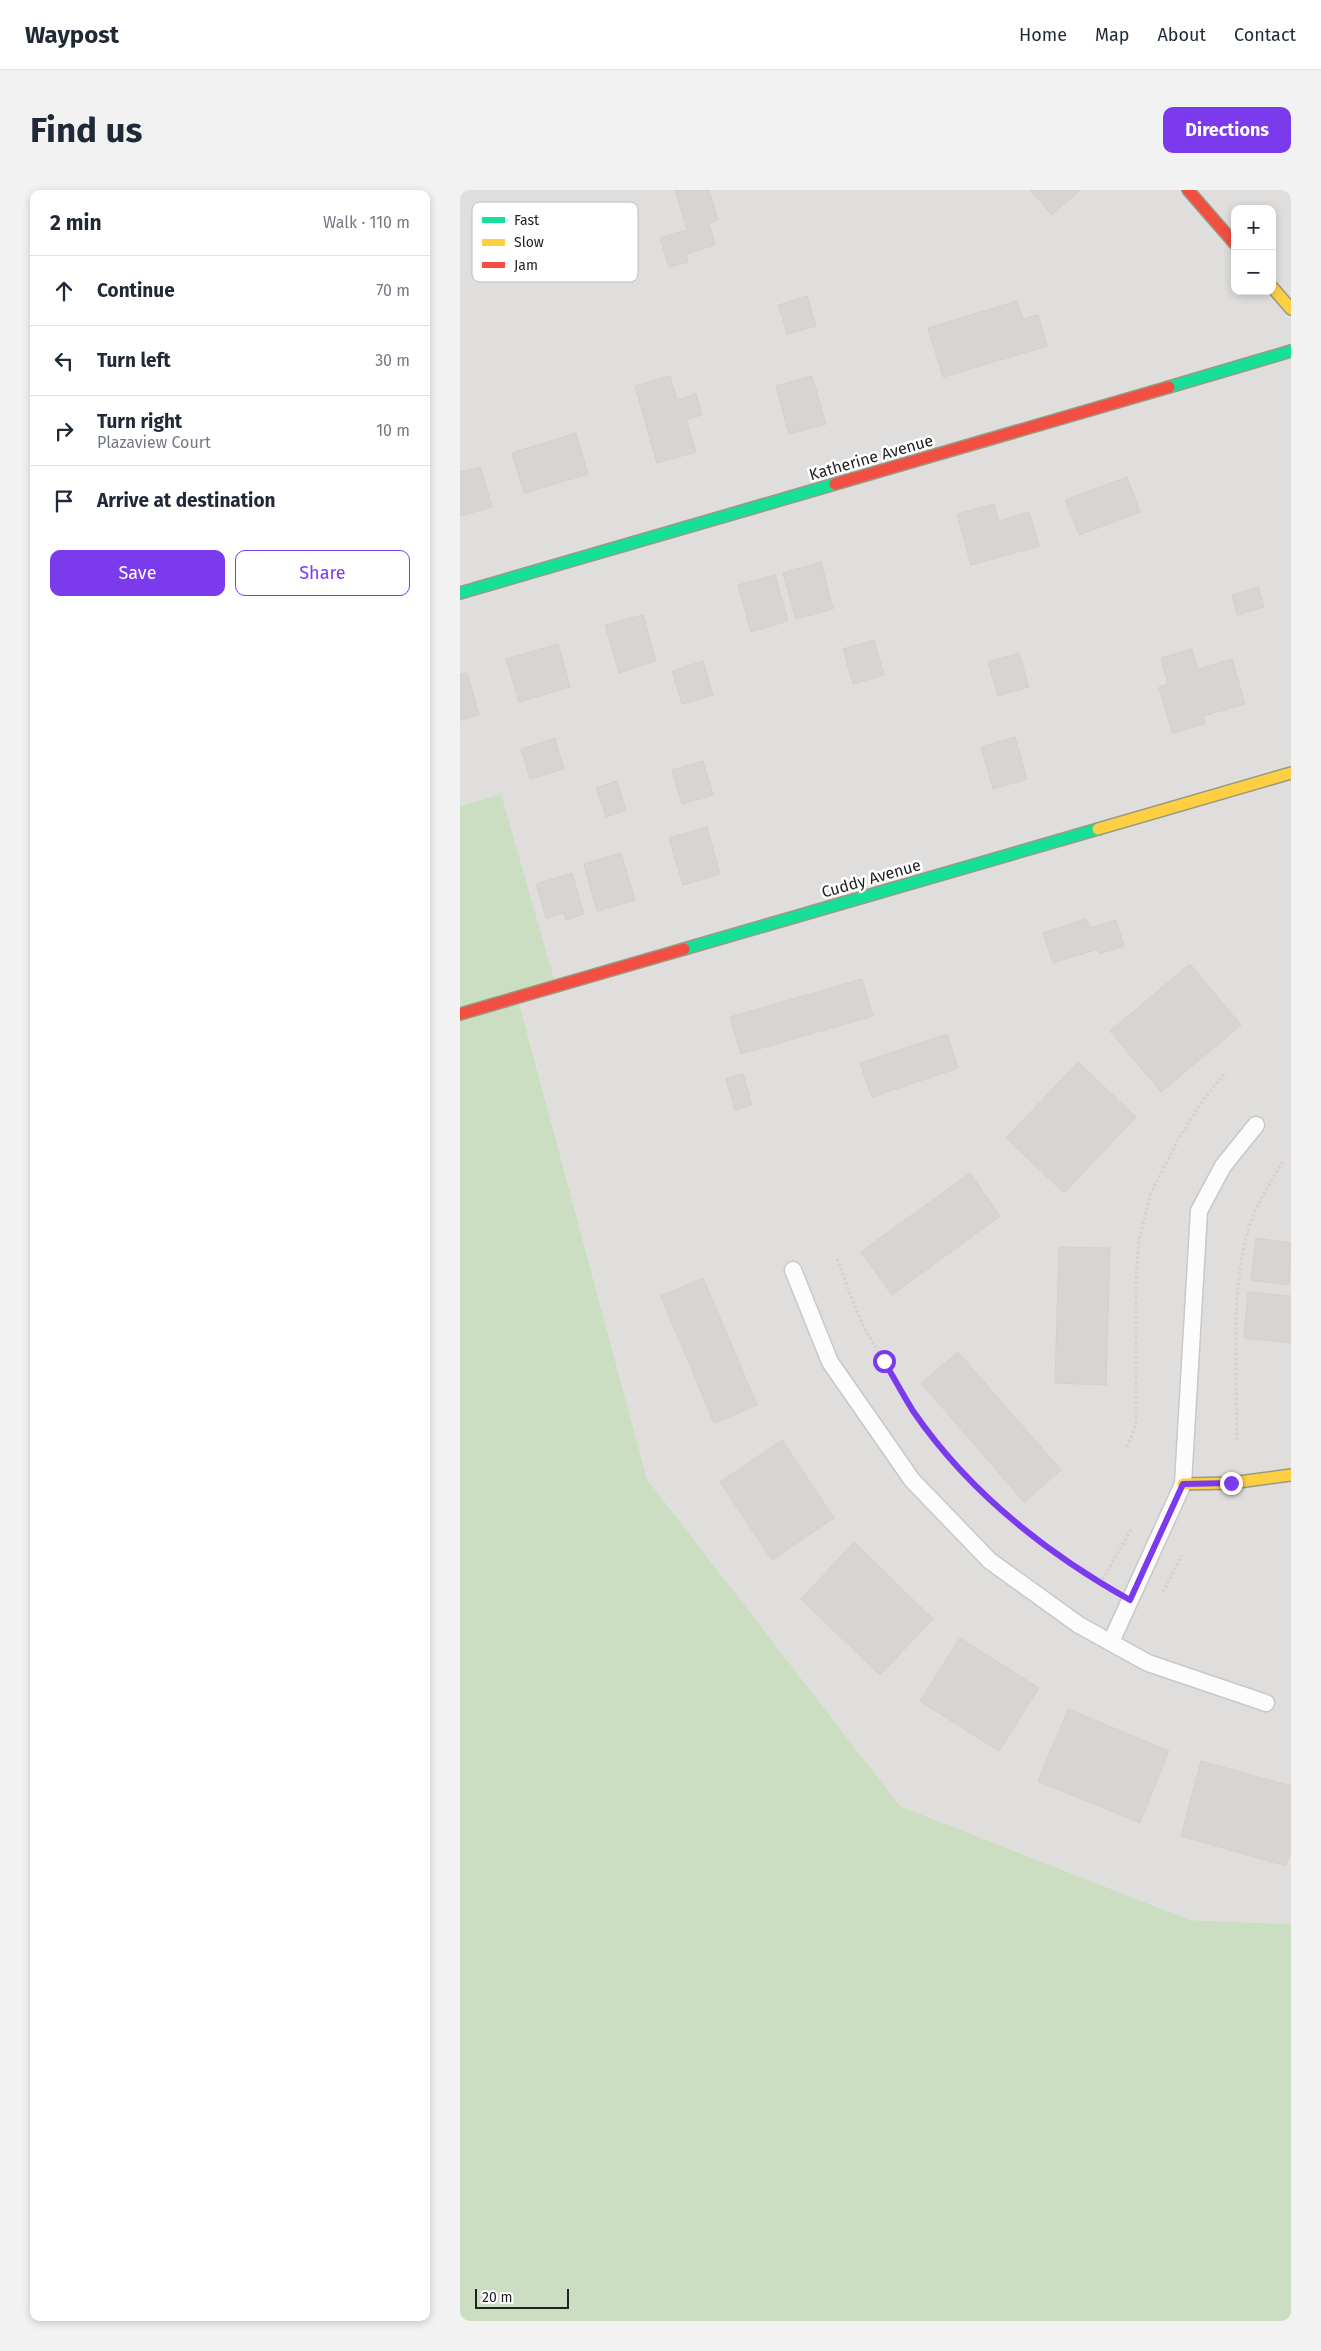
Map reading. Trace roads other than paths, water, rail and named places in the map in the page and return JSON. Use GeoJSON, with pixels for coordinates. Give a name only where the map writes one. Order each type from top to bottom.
{"type":"FeatureCollection","features":[{"type":"Feature","properties":{"kind":"street"},"geometry":{"type":"LineString","coordinates":[[1188,190],[1231,239]]}},
{"type":"Feature","properties":{"kind":"street"},"geometry":{"type":"LineString","coordinates":[[1276,292],[1291,309]]}},
{"type":"Feature","properties":{"kind":"street","name":"Katherine Avenue"},"geometry":{"type":"LineString","coordinates":[[460,593],[1291,351]]}},
{"type":"Feature","properties":{"kind":"street","name":"Cuddy Avenue"},"geometry":{"type":"LineString","coordinates":[[460,1014],[1291,773]]}},
{"type":"Feature","properties":{"kind":"street"},"geometry":{"type":"LineString","coordinates":[[1183,1484],[1231,1483],[1291,1475]]}},
{"type":"Feature","properties":{"kind":"lane"},"geometry":{"type":"LineString","coordinates":[[1111,1642],[1183,1484],[1199,1211],[1223,1166],[1256,1125]]}},
{"type":"Feature","properties":{"kind":"lane"},"geometry":{"type":"LineString","coordinates":[[793,1270],[830,1362],[912,1480],[990,1561],[1079,1625],[1148,1663],[1266,1703]]}}]}
